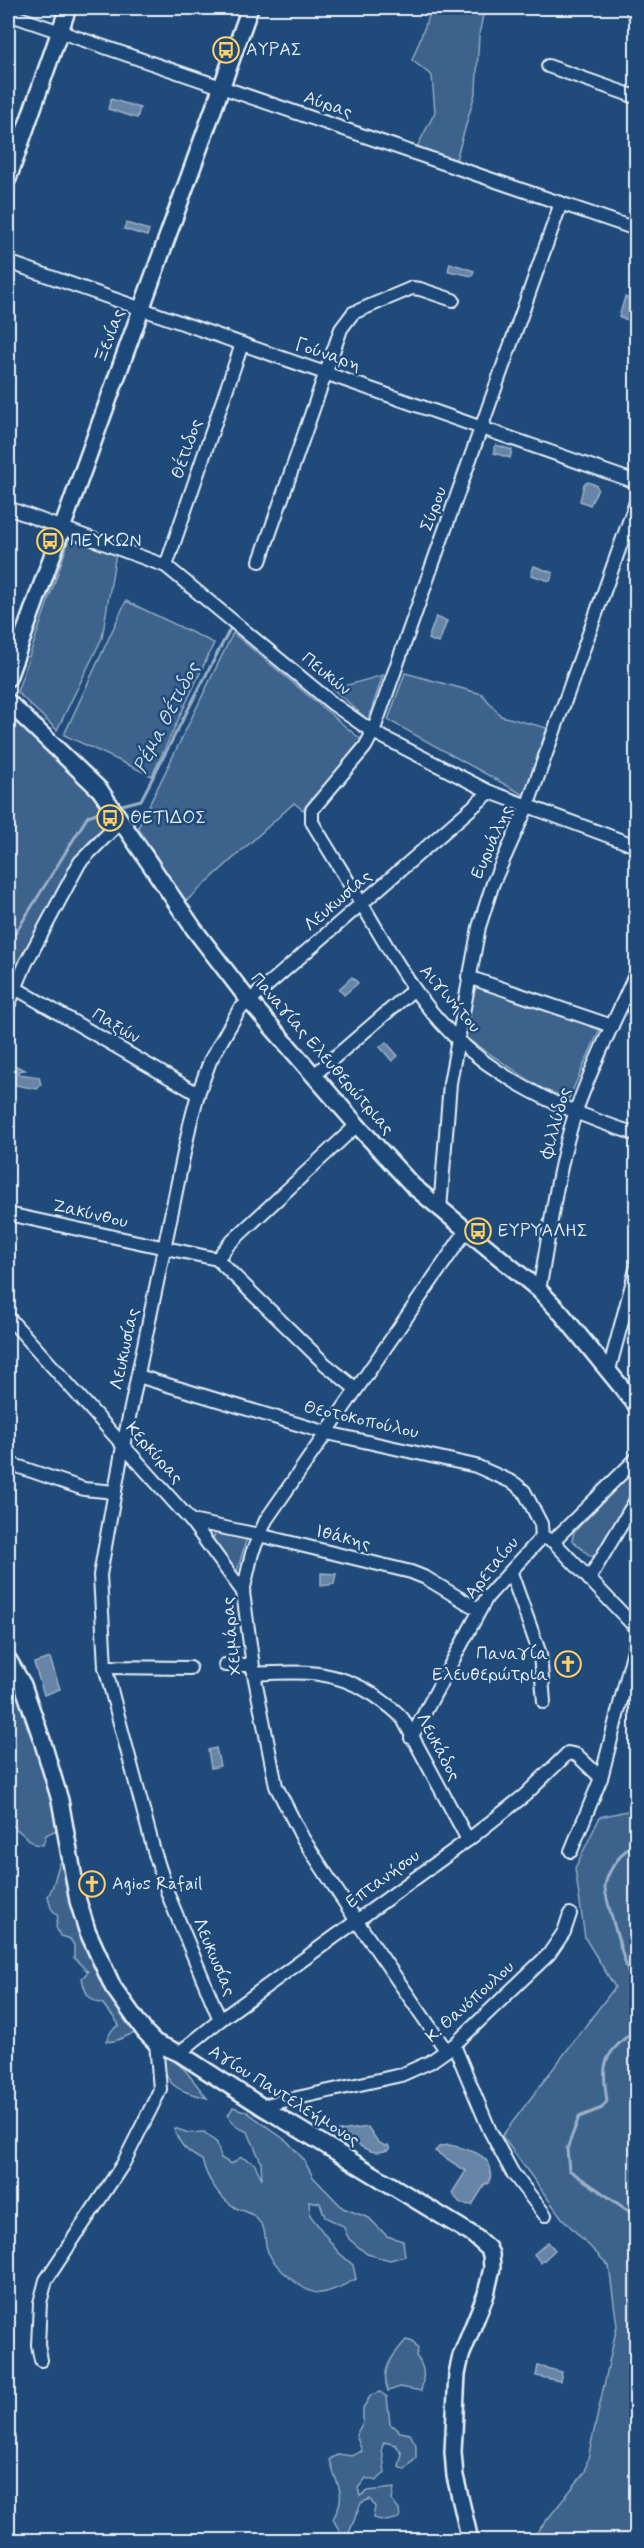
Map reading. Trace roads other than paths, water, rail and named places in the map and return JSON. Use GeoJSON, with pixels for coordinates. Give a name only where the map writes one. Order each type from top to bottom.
{"type":"FeatureCollection","features":[{"type":"Feature","properties":{"kind":"street"},"geometry":{"type":"LineString","coordinates":[[8,179],[68,8]]}},
{"type":"Feature","properties":{"kind":"street","name":"Ξενίας"},"geometry":{"type":"LineString","coordinates":[[8,678],[250,8]]}},
{"type":"Feature","properties":{"kind":"street","name":"Αύρας"},"geometry":{"type":"LineString","coordinates":[[8,14],[636,229]]}},
{"type":"Feature","properties":{"kind":"street"},"geometry":{"type":"LineString","coordinates":[[548,66],[636,97]]}},
{"type":"Feature","properties":{"kind":"street","name":"Σύρου"},"geometry":{"type":"LineString","coordinates":[[312,810],[365,747],[374,732],[561,203]]}},
{"type":"Feature","properties":{"kind":"street","name":"Γούναρη"},"geometry":{"type":"LineString","coordinates":[[8,262],[636,482]]}},
{"type":"Feature","properties":{"kind":"street"},"geometry":{"type":"LineString","coordinates":[[261,561],[341,328],[353,313],[412,288],[453,300]]}},
{"type":"Feature","properties":{"kind":"street","name":"Θέτιδος"},"geometry":{"type":"LineString","coordinates":[[166,566],[242,344]]}},
{"type":"Feature","properties":{"kind":"street","name":"Ευρυάλης"},"geometry":{"type":"LineString","coordinates":[[440,1210],[450,1083],[479,927],[490,891],[528,807],[636,502]]}},
{"type":"Feature","properties":{"kind":"street","name":"Πευκών"},"geometry":{"type":"LineString","coordinates":[[8,508],[166,566],[333,704],[374,732],[490,792],[636,846]]}},
{"type":"Feature","properties":{"kind":"street","name":"Παναγίας Ελευθερώτριας"},"geometry":{"type":"LineString","coordinates":[[8,702],[100,790],[194,929],[250,1002],[357,1125],[413,1186],[539,1290],[561,1313],[636,1405]]}},
{"type":"Feature","properties":{"kind":"street","name":"Λευκωσίας"},"geometry":{"type":"LineString","coordinates":[[220,2020],[169,1897],[105,1667],[100,1575],[123,1446],[198,1094],[221,1039],[239,1010],[490,792]]}},
{"type":"Feature","properties":{"kind":"street","name":"Αιγινήτου"},"geometry":{"type":"LineString","coordinates":[[312,810],[312,822],[413,990],[457,1040],[480,1058],[539,1096],[636,1134]]}},
{"type":"Feature","properties":{"kind":"street"},"geometry":{"type":"LineString","coordinates":[[8,1006],[27,963],[80,862],[121,821]]}},
{"type":"Feature","properties":{"kind":"street","name":"Φιλλύδος"},"geometry":{"type":"LineString","coordinates":[[539,1290],[575,1112],[588,1077],[636,973]]}},
{"type":"Feature","properties":{"kind":"street"},"geometry":{"type":"LineString","coordinates":[[468,977],[612,1026]]}},
{"type":"Feature","properties":{"kind":"street","name":"Παξών"},"geometry":{"type":"LineString","coordinates":[[16,989],[198,1094]]}},
{"type":"Feature","properties":{"kind":"street"},"geometry":{"type":"LineString","coordinates":[[314,1075],[413,990]]}},
{"type":"Feature","properties":{"kind":"street"},"geometry":{"type":"LineString","coordinates":[[356,1389],[325,1364],[217,1259],[228,1245],[357,1125]]}},
{"type":"Feature","properties":{"kind":"street","name":"Ζακύνθου"},"geometry":{"type":"LineString","coordinates":[[8,1214],[217,1259]]}},
{"type":"Feature","properties":{"kind":"street","name":"Χειμάρας"},"geometry":{"type":"LineString","coordinates":[[466,1231],[283,1493],[252,1553],[243,1592],[253,1670],[276,1786],[302,1837],[356,1920],[450,2048],[512,2172],[545,2216]]}},
{"type":"Feature","properties":{"kind":"street"},"geometry":{"type":"LineString","coordinates":[[609,1370],[636,1269]]}},
{"type":"Feature","properties":{"kind":"street","name":"Κερκύρας"},"geometry":{"type":"LineString","coordinates":[[8,1317],[191,1521],[243,1592]]}},
{"type":"Feature","properties":{"kind":"street","name":"Θεοτοκοπούλου"},"geometry":{"type":"LineString","coordinates":[[138,1376],[327,1433],[445,1457],[476,1466],[514,1483],[524,1491],[536,1511],[547,1539],[590,1579],[636,1628]]}},
{"type":"Feature","properties":{"kind":"street","name":"Αρεταίου"},"geometry":{"type":"LineString","coordinates":[[411,1738],[488,1597],[547,1539],[636,1460]]}},
{"type":"Feature","properties":{"kind":"street"},"geometry":{"type":"LineString","coordinates":[[8,1463],[84,1489],[115,1492]]}},
{"type":"Feature","properties":{"kind":"street"},"geometry":{"type":"LineString","coordinates":[[590,1579],[636,1500]]}},
{"type":"Feature","properties":{"kind":"street","name":"Ιθάκης"},"geometry":{"type":"LineString","coordinates":[[191,1521],[260,1535],[411,1572],[426,1578],[479,1610]]}},
{"type":"Feature","properties":{"kind":"street"},"geometry":{"type":"LineString","coordinates":[[511,1573],[540,1654],[544,1702]]}},
{"type":"Feature","properties":{"kind":"street"},"geometry":{"type":"LineString","coordinates":[[571,1851],[601,1778],[636,1642]]}},
{"type":"Feature","properties":{"kind":"street","name":"Αγίου Παντελεήμονος"},"geometry":{"type":"LineString","coordinates":[[8,1659],[26,1693],[60,1800],[78,1901],[87,1930],[112,1987],[145,2032],[156,2043],[178,2054],[473,2235],[491,2254],[492,2275],[461,2356],[457,2374],[453,2452],[455,2476],[470,2541]]}},
{"type":"Feature","properties":{"kind":"street","name":"Λευκάδος"},"geometry":{"type":"LineString","coordinates":[[225,1665],[253,1670],[297,1671],[345,1679],[358,1684],[396,1711],[403,1719],[411,1738],[468,1840]]}},
{"type":"Feature","properties":{"kind":"street"},"geometry":{"type":"LineString","coordinates":[[105,1667],[190,1668]]}},
{"type":"Feature","properties":{"kind":"street","name":"Επτανήσου"},"geometry":{"type":"LineString","coordinates":[[178,2054],[220,2020],[468,1840],[525,1795],[568,1754],[577,1755],[601,1778]]}},
{"type":"Feature","properties":{"kind":"street","name":"Κ. Θανόπουλου"},"geometry":{"type":"LineString","coordinates":[[261,2106],[400,2075],[430,2062],[450,2048],[549,1954],[564,1932],[570,1914]]}},
{"type":"Feature","properties":{"kind":"street"},"geometry":{"type":"LineString","coordinates":[[41,2360],[38,2344],[40,2303],[46,2280],[123,2164],[157,2096],[160,2089],[156,2043]]}},
{"type":"Feature","properties":{"kind":"waterway"},"geometry":{"type":"LineString","coordinates":[[624,8],[636,32]]}},
{"type":"Feature","properties":{"kind":"waterway","name":"Ρέμα Θέτιδος"},"geometry":{"type":"LineString","coordinates":[[118,806],[141,800],[230,629]]}},
{"type":"Feature","properties":{"kind":"waterway","name":"Ρέμα Θέτιδος"},"geometry":{"type":"LineString","coordinates":[[8,945],[88,816],[102,811]]}},
{"type":"Feature","properties":{"kind":"waterway"},"geometry":{"type":"LineString","coordinates":[[636,1841],[613,1866],[605,1886],[613,1921],[636,1995]]}},
{"type":"Feature","properties":{"kind":"waterway"},"geometry":{"type":"LineString","coordinates":[[636,2029],[617,2045],[607,2059],[604,2076],[607,2101],[602,2108],[579,2117],[567,2149],[569,2170],[636,2216]]}},
{"type":"Feature","properties":{"kind":"place","name":"ΑΥΡΑΣ"},"geometry":{"type":"Point","coordinates":[226,50]}},
{"type":"Feature","properties":{"kind":"place","name":"ΠΕΥΚΩΝ"},"geometry":{"type":"Point","coordinates":[50,541]}},
{"type":"Feature","properties":{"kind":"place","name":"ΘΕΤΙΔΟΣ"},"geometry":{"type":"Point","coordinates":[110,818]}},
{"type":"Feature","properties":{"kind":"place","name":"ΕΥΡΥΑΛΗΣ"},"geometry":{"type":"Point","coordinates":[478,1231]}},
{"type":"Feature","properties":{"kind":"place","name":"Παναγία Ελευθερώτρια"},"geometry":{"type":"Point","coordinates":[568,1664]}},
{"type":"Feature","properties":{"kind":"place","name":"Agios Rafail"},"geometry":{"type":"Point","coordinates":[92,1884]}}]}
